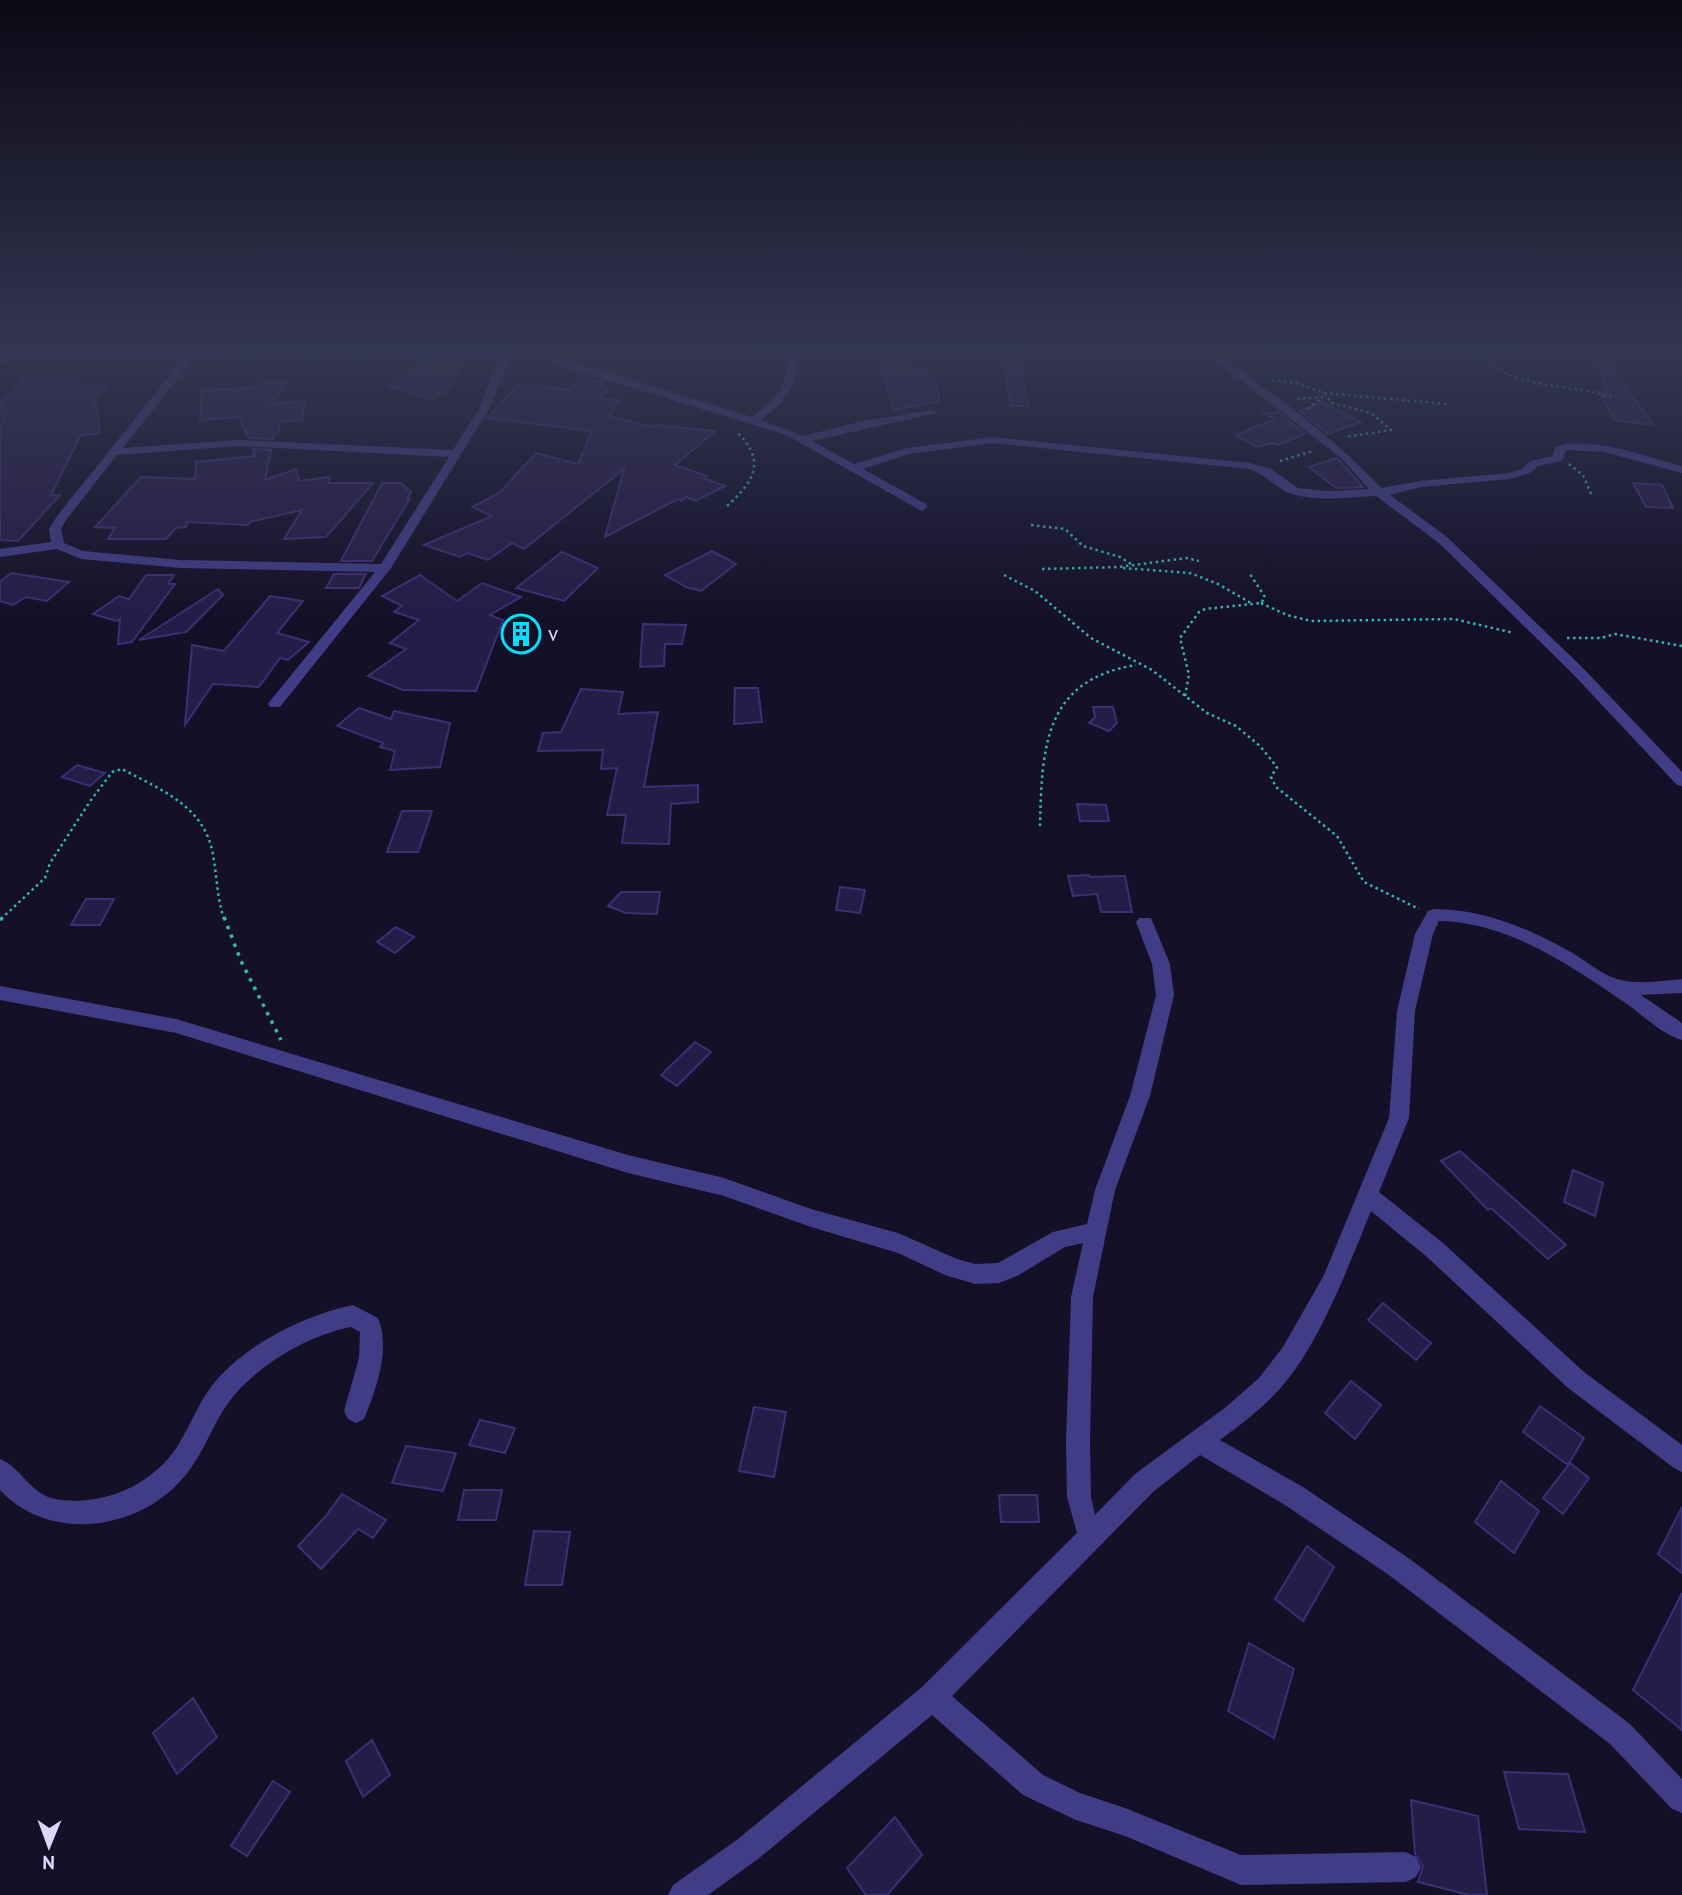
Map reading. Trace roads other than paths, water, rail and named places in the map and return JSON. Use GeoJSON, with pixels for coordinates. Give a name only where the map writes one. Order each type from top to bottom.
{"type":"FeatureCollection","features":[{"type":"Feature","properties":{"kind":"street"},"geometry":{"type":"LineString","coordinates":[[58,545],[55,529],[61,519],[81,491],[126,439]]}},
{"type":"Feature","properties":{"kind":"street"},"geometry":{"type":"LineString","coordinates":[[275,704],[385,568],[422,505],[466,439]]}},
{"type":"Feature","properties":{"kind":"street"},"geometry":{"type":"LineString","coordinates":[[806,439],[922,508]]}},
{"type":"Feature","properties":{"kind":"street"},"geometry":{"type":"LineString","coordinates":[[1326,439],[1377,491],[1443,540],[1542,636],[1682,781]]}},
{"type":"Feature","properties":{"kind":"street"},"geometry":{"type":"LineString","coordinates":[[855,468],[907,450],[992,440],[1250,466],[1267,471],[1284,486],[1296,491],[1329,495],[1396,491],[1420,484],[1509,476],[1526,471],[1534,463],[1559,457],[1559,449],[1588,447],[1624,453],[1682,470]]}},
{"type":"Feature","properties":{"kind":"street"},"geometry":{"type":"LineString","coordinates":[[116,452],[238,443],[458,454]]}},
{"type":"Feature","properties":{"kind":"street"},"geometry":{"type":"LineString","coordinates":[[0,553],[58,545],[81,555],[170,563],[385,568]]}},
{"type":"Feature","properties":{"kind":"street"},"geometry":{"type":"LineString","coordinates":[[683,1895],[748,1849],[933,1697],[1144,1483],[1267,1386],[1291,1355],[1332,1281],[1399,1118],[1406,1011],[1424,934],[1434,915],[1452,912],[1483,919],[1535,943],[1613,985],[1682,1033]]}},
{"type":"Feature","properties":{"kind":"street"},"geometry":{"type":"LineString","coordinates":[[1091,1538],[1080,1507],[1078,1442],[1082,1297],[1094,1233],[1115,1156],[1140,1096],[1165,995],[1161,964],[1145,922]]}},
{"type":"Feature","properties":{"kind":"street"},"geometry":{"type":"LineString","coordinates":[[1613,985],[1651,989],[1682,986]]}},
{"type":"Feature","properties":{"kind":"street"},"geometry":{"type":"LineString","coordinates":[[0,993],[176,1026],[628,1164],[719,1185],[812,1218],[909,1247],[954,1268],[975,1273],[988,1275],[1004,1271],[1068,1235],[1094,1233]]}},
{"type":"Feature","properties":{"kind":"street"},"geometry":{"type":"LineString","coordinates":[[1367,1195],[1435,1250],[1576,1380],[1682,1460]]}},
{"type":"Feature","properties":{"kind":"street"},"geometry":{"type":"LineString","coordinates":[[0,1471],[11,1484],[39,1506],[96,1511],[138,1500],[169,1477],[190,1449],[226,1386],[243,1368],[318,1327],[354,1316],[370,1326],[372,1337],[372,1354],[356,1411]]}},
{"type":"Feature","properties":{"kind":"street"},"geometry":{"type":"LineString","coordinates":[[1199,1441],[1294,1496],[1398,1566],[1620,1734],[1682,1798]]}},
{"type":"Feature","properties":{"kind":"street"},"geometry":{"type":"LineString","coordinates":[[933,1697],[1033,1785],[1076,1805],[1125,1822],[1241,1870],[1406,1867]]}},
{"type":"Feature","properties":{"kind":"place","name":"v"},"geometry":{"type":"Point","coordinates":[521,634]}}]}
